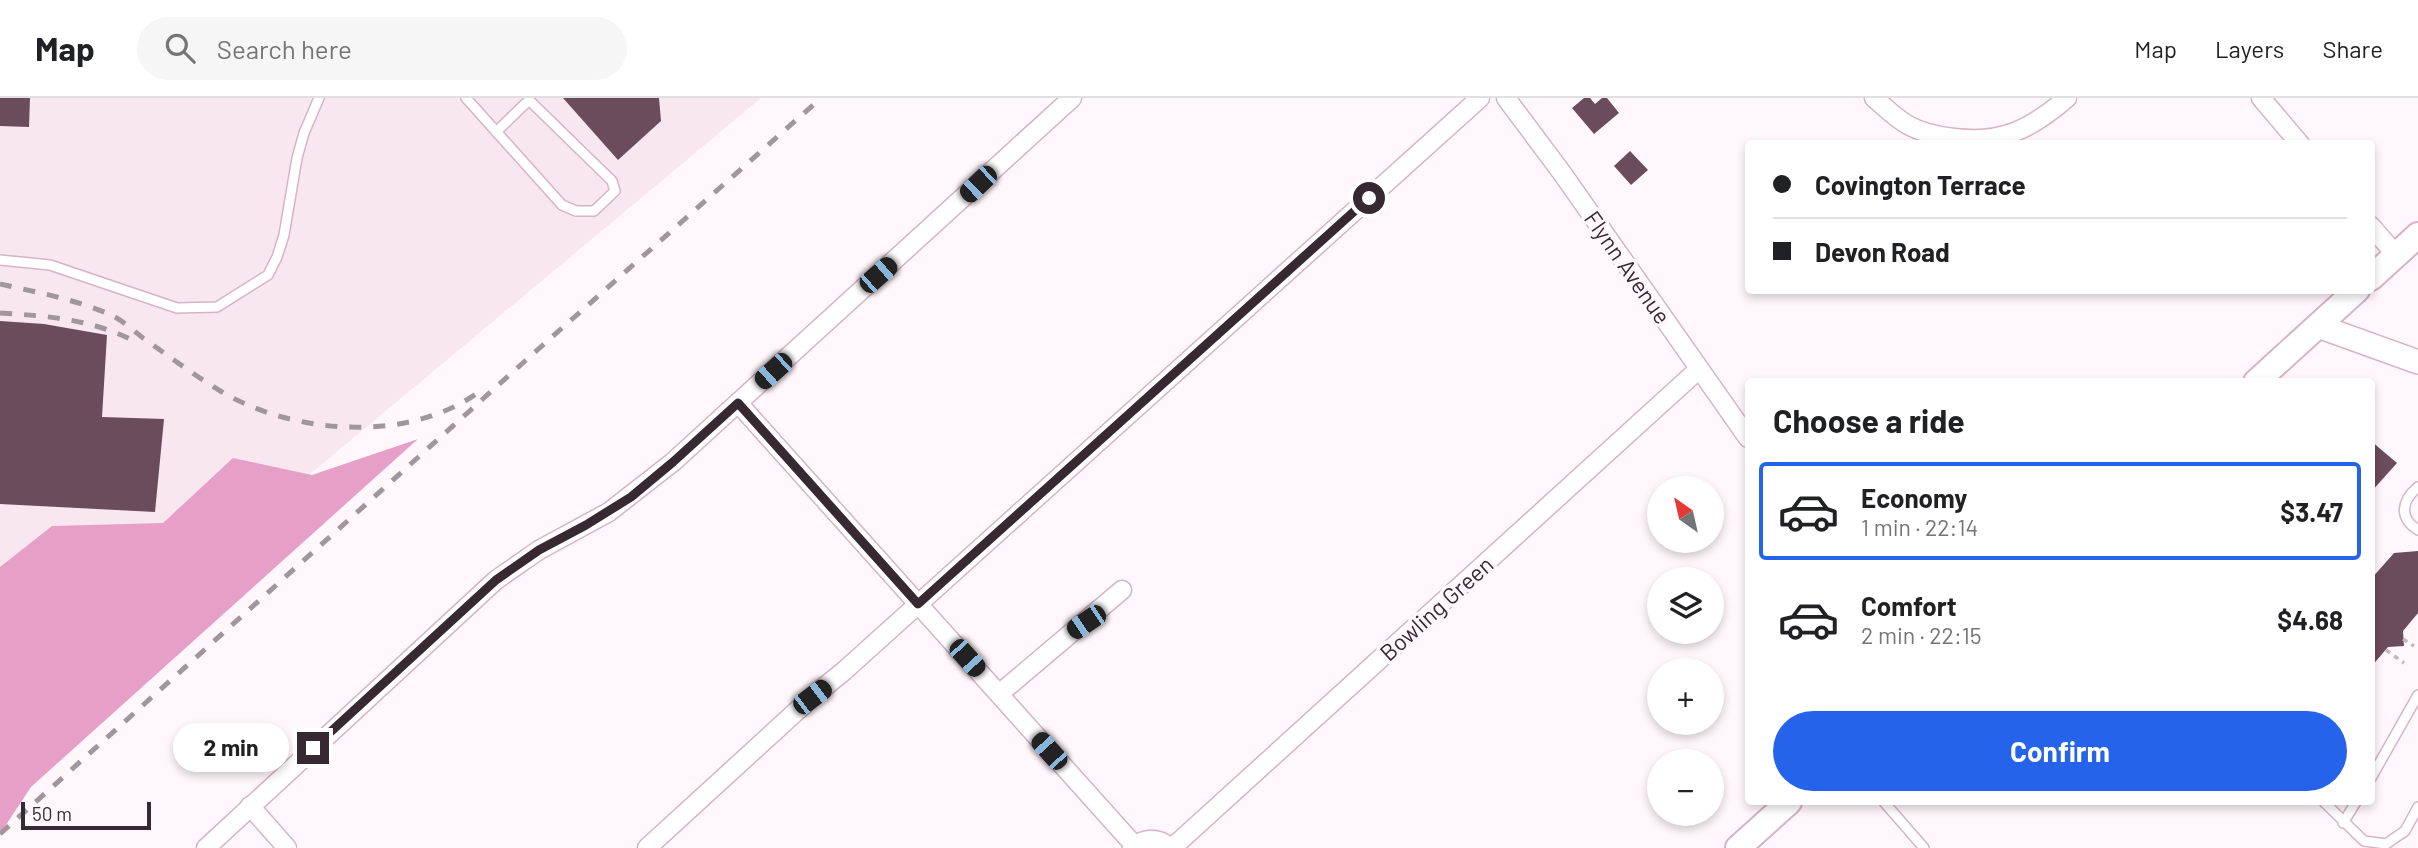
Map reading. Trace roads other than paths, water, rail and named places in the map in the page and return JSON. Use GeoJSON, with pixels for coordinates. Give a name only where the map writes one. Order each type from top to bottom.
{"type":"FeatureCollection","features":[{"type":"Feature","properties":{"kind":"main road"},"geometry":{"type":"LineString","coordinates":[[2375,274],[2418,236]]}},
{"type":"Feature","properties":{"kind":"main road"},"geometry":{"type":"LineString","coordinates":[[2260,378],[2353,294]]}},
{"type":"Feature","properties":{"kind":"main road"},"geometry":{"type":"LineString","coordinates":[[1738,848],[1786,805]]}},
{"type":"Feature","properties":{"kind":"street"},"geometry":{"type":"LineString","coordinates":[[206,848],[496,580],[539,550],[631,497],[673,462],[1072,98]]}},
{"type":"Feature","properties":{"kind":"street"},"geometry":{"type":"LineString","coordinates":[[647,848],[1480,98]]}},
{"type":"Feature","properties":{"kind":"street","name":"Flynn Avenue"},"geometry":{"type":"LineString","coordinates":[[1506,98],[1562,173],[1745,434]]}},
{"type":"Feature","properties":{"kind":"street"},"geometry":{"type":"LineString","coordinates":[[1874,98],[1890,114],[1916,129],[1938,136],[1972,140],[2004,137],[2020,131],[2037,122],[2067,98]]}},
{"type":"Feature","properties":{"kind":"street"},"geometry":{"type":"LineString","coordinates":[[2261,98],[2297,140]]}},
{"type":"Feature","properties":{"kind":"street"},"geometry":{"type":"LineString","coordinates":[[2375,231],[2396,255]]}},
{"type":"Feature","properties":{"kind":"street"},"geometry":{"type":"LineString","coordinates":[[2318,326],[2418,362]]}},
{"type":"Feature","properties":{"kind":"street","name":"Bowling Green"},"geometry":{"type":"LineString","coordinates":[[1133,847],[1149,839],[1158,840],[1172,848],[1699,369]]}},
{"type":"Feature","properties":{"kind":"street"},"geometry":{"type":"LineString","coordinates":[[738,403],[1133,847]]}},
{"type":"Feature","properties":{"kind":"street"},"geometry":{"type":"LineString","coordinates":[[999,694],[1122,590]]}},
{"type":"Feature","properties":{"kind":"street"},"geometry":{"type":"LineString","coordinates":[[250,806],[287,848]]}},
{"type":"Feature","properties":{"kind":"lane"},"geometry":{"type":"LineString","coordinates":[[0,260],[50,265],[177,308],[217,307],[268,275],[277,257],[284,235],[300,145],[319,98]]}},
{"type":"Feature","properties":{"kind":"lane"},"geometry":{"type":"LineString","coordinates":[[466,98],[496,132],[562,205],[576,211],[594,211],[615,191],[612,181],[529,100],[496,132]]}},
{"type":"Feature","properties":{"kind":"lane"},"geometry":{"type":"LineString","coordinates":[[2418,487],[2406,500],[2403,511],[2406,519],[2418,530]]}},
{"type":"Feature","properties":{"kind":"lane"},"geometry":{"type":"LineString","coordinates":[[2375,769],[2418,695]]}},
{"type":"Feature","properties":{"kind":"lane"},"geometry":{"type":"LineString","coordinates":[[1887,805],[1924,848]]}},
{"type":"Feature","properties":{"kind":"lane"},"geometry":{"type":"LineString","coordinates":[[2327,805],[2364,841],[2386,844],[2405,831],[2418,807]]}},
{"type":"Feature","properties":{"kind":"lane"},"geometry":{"type":"LineString","coordinates":[[2343,823],[2354,805]]}},
{"type":"Feature","properties":{"kind":"railway"},"geometry":{"type":"LineString","coordinates":[[0,834],[821,98]]}},
{"type":"Feature","properties":{"kind":"railway"},"geometry":{"type":"LineString","coordinates":[[0,284],[72,301],[113,316],[222,392],[282,417],[315,424],[383,426],[448,410],[476,394]]}},
{"type":"Feature","properties":{"kind":"railway"},"geometry":{"type":"LineString","coordinates":[[0,313],[53,317],[86,324],[136,342]]}}]}
